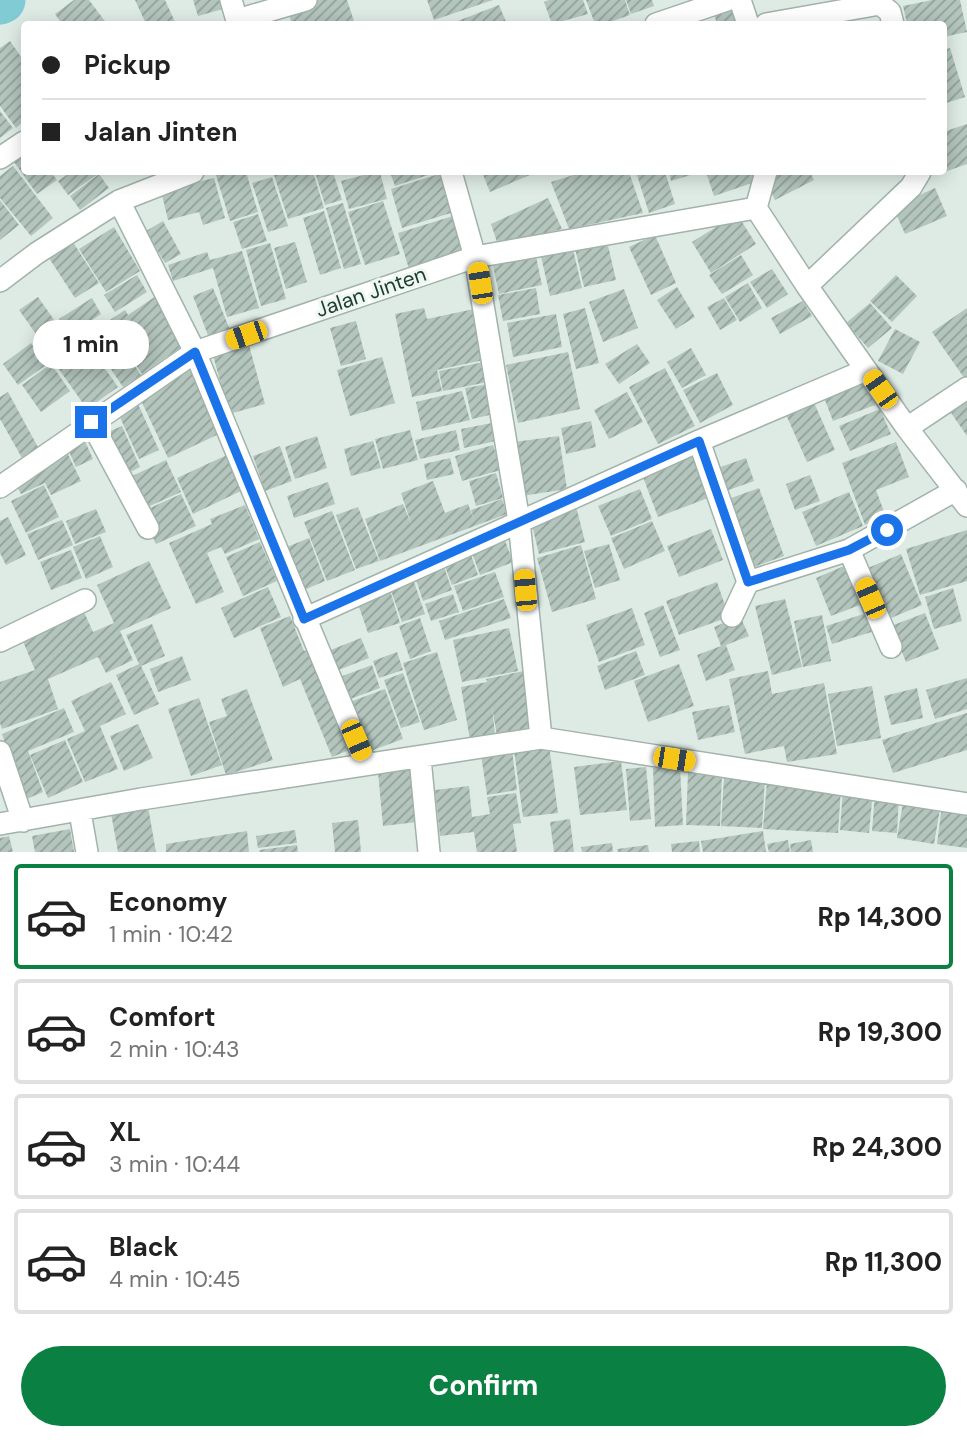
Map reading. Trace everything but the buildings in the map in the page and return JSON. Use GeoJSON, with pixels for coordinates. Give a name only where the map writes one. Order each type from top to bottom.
{"type":"FeatureCollection","features":[{"type":"Feature","properties":{"kind":"street"},"geometry":{"type":"LineString","coordinates":[[235,15],[306,0]]}},
{"type":"Feature","properties":{"kind":"street"},"geometry":{"type":"LineString","coordinates":[[665,21],[727,0]]}},
{"type":"Feature","properties":{"kind":"street"},"geometry":{"type":"LineString","coordinates":[[740,0],[747,21]]}},
{"type":"Feature","properties":{"kind":"street"},"geometry":{"type":"LineString","coordinates":[[783,21],[880,4],[890,12],[892,21]]}},
{"type":"Feature","properties":{"kind":"street"},"geometry":{"type":"LineString","coordinates":[[0,158],[21,144]]}},
{"type":"Feature","properties":{"kind":"street"},"geometry":{"type":"LineString","coordinates":[[0,281],[37,253],[119,201],[184,175]]}},
{"type":"Feature","properties":{"kind":"street"},"geometry":{"type":"LineString","coordinates":[[452,175],[475,257],[519,521],[541,738]]}},
{"type":"Feature","properties":{"kind":"street"},"geometry":{"type":"LineString","coordinates":[[748,582],[849,550],[961,498],[907,428],[756,208],[765,175]]}},
{"type":"Feature","properties":{"kind":"street"},"geometry":{"type":"LineString","coordinates":[[807,286],[911,187],[918,175]]}},
{"type":"Feature","properties":{"kind":"street"},"geometry":{"type":"LineString","coordinates":[[119,201],[195,352],[366,764]]}},
{"type":"Feature","properties":{"kind":"street","name":"Jalan Jinten"},"geometry":{"type":"LineString","coordinates":[[0,487],[195,352],[475,257],[756,208]]}},
{"type":"Feature","properties":{"kind":"street"},"geometry":{"type":"LineString","coordinates":[[304,619],[519,521],[866,369]]}},
{"type":"Feature","properties":{"kind":"street"},"geometry":{"type":"LineString","coordinates":[[907,428],[967,388]]}},
{"type":"Feature","properties":{"kind":"street"},"geometry":{"type":"LineString","coordinates":[[91,422],[148,528]]}},
{"type":"Feature","properties":{"kind":"street"},"geometry":{"type":"LineString","coordinates":[[699,441],[748,582],[733,616]]}},
{"type":"Feature","properties":{"kind":"street"},"geometry":{"type":"LineString","coordinates":[[849,550],[891,647]]}},
{"type":"Feature","properties":{"kind":"street"},"geometry":{"type":"LineString","coordinates":[[0,641],[85,600]]}},
{"type":"Feature","properties":{"kind":"street"},"geometry":{"type":"LineString","coordinates":[[0,824],[80,812],[141,799],[541,738],[967,804]]}},
{"type":"Feature","properties":{"kind":"street"},"geometry":{"type":"LineString","coordinates":[[0,752],[23,821]]}},
{"type":"Feature","properties":{"kind":"street"},"geometry":{"type":"LineString","coordinates":[[420,758],[429,852]]}},
{"type":"Feature","properties":{"kind":"street"},"geometry":{"type":"LineString","coordinates":[[80,812],[87,852]]}},
{"type":"Feature","properties":{"kind":"route"},"geometry":{"type":"LineString","coordinates":[[91,422],[195,352],[304,619],[699,441],[748,582],[849,550],[887,530]]}}]}
